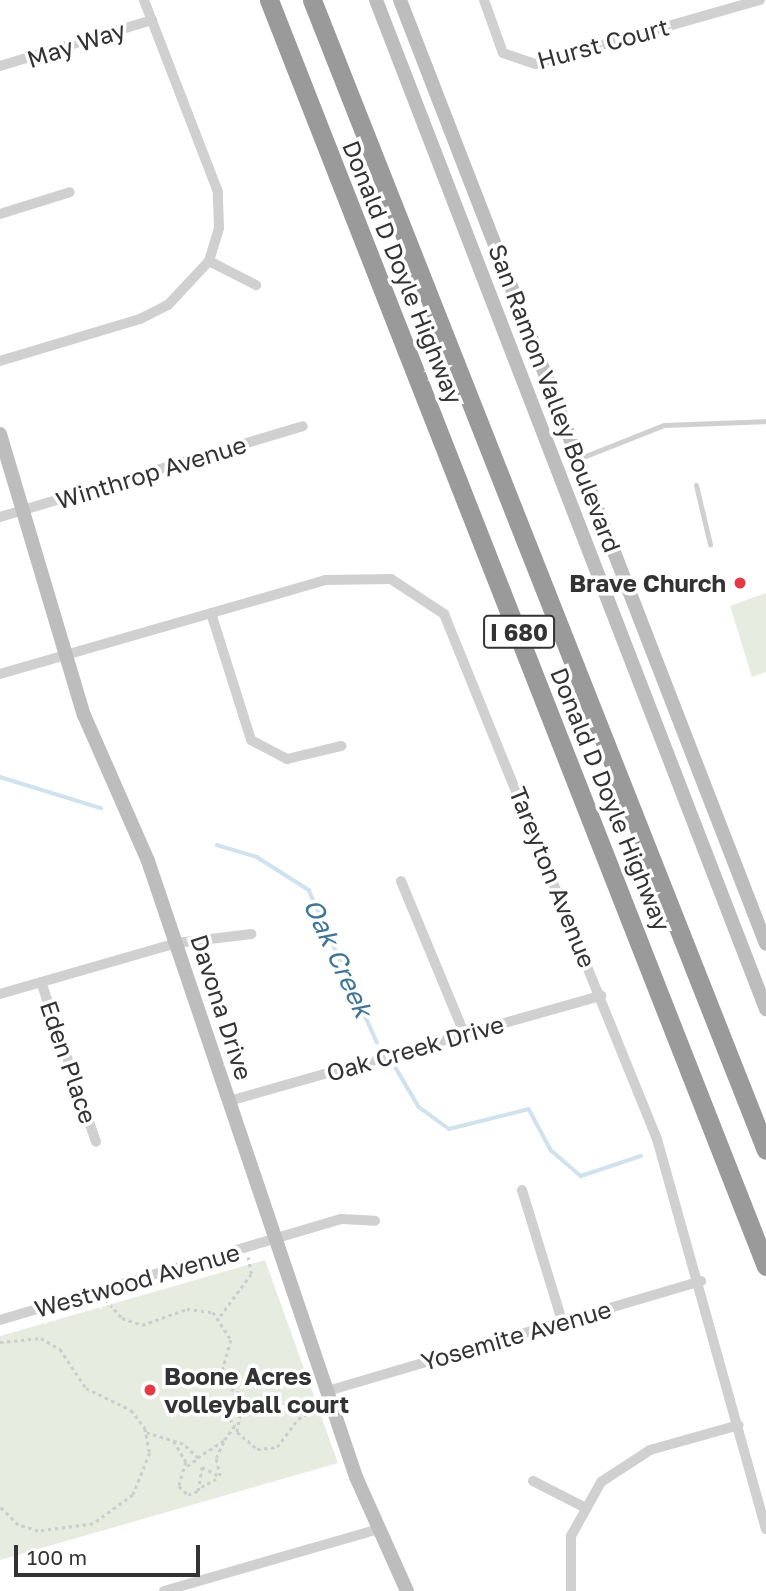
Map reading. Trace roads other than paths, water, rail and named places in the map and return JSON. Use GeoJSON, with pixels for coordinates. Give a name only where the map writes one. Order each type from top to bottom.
{"type":"FeatureCollection","features":[{"type":"Feature","properties":{"kind":"highway","name":"Donald D Doyle Highway"},"geometry":{"type":"LineString","coordinates":[[269,0],[766,1266]]}},
{"type":"Feature","properties":{"kind":"highway","name":"Donald D Doyle Highway"},"geometry":{"type":"LineString","coordinates":[[313,0],[766,1150]]}},
{"type":"Feature","properties":{"kind":"main road","name":"San Ramon Valley Boulevard"},"geometry":{"type":"LineString","coordinates":[[376,0],[766,1007]]}},
{"type":"Feature","properties":{"kind":"main road","name":"San Ramon Valley Boulevard"},"geometry":{"type":"LineString","coordinates":[[400,0],[487,218],[766,944]]}},
{"type":"Feature","properties":{"kind":"main road","name":"Davona Drive"},"geometry":{"type":"LineString","coordinates":[[0,434],[65,656],[177,943],[273,1240],[333,1397],[376,1530],[407,1591]]}},
{"type":"Feature","properties":{"kind":"main road"},"geometry":{"type":"LineString","coordinates":[[558,467],[579,459]]}},
{"type":"Feature","properties":{"kind":"street"},"geometry":{"type":"LineString","coordinates":[[0,361],[149,314],[177,297],[209,261],[219,228],[218,192],[144,0]]}},
{"type":"Feature","properties":{"kind":"street","name":"Hurst Court"},"geometry":{"type":"LineString","coordinates":[[484,0],[503,53],[535,64],[760,0]]}},
{"type":"Feature","properties":{"kind":"street","name":"May Way"},"geometry":{"type":"LineString","coordinates":[[0,66],[152,20]]}},
{"type":"Feature","properties":{"kind":"street"},"geometry":{"type":"LineString","coordinates":[[0,214],[70,192]]}},
{"type":"Feature","properties":{"kind":"street"},"geometry":{"type":"LineString","coordinates":[[209,261],[256,285]]}},
{"type":"Feature","properties":{"kind":"street","name":"Winthrop Avenue"},"geometry":{"type":"LineString","coordinates":[[0,517],[303,426]]}},
{"type":"Feature","properties":{"kind":"street","name":"Tareyton Avenue"},"geometry":{"type":"LineString","coordinates":[[0,674],[211,613],[359,575],[391,579],[444,614],[657,1139],[701,1281],[766,1529]]}},
{"type":"Feature","properties":{"kind":"street"},"geometry":{"type":"LineString","coordinates":[[211,613],[251,740],[287,759],[341,746]]}},
{"type":"Feature","properties":{"kind":"street"},"geometry":{"type":"LineString","coordinates":[[401,881],[464,1033]]}},
{"type":"Feature","properties":{"kind":"street"},"geometry":{"type":"LineString","coordinates":[[0,994],[177,943],[251,934]]}},
{"type":"Feature","properties":{"kind":"street","name":"Eden Place"},"geometry":{"type":"LineString","coordinates":[[41,982],[96,1142]]}},
{"type":"Feature","properties":{"kind":"street","name":"Oak Creek Drive"},"geometry":{"type":"LineString","coordinates":[[229,1101],[601,996]]}},
{"type":"Feature","properties":{"kind":"street"},"geometry":{"type":"LineString","coordinates":[[522,1190],[562,1321]]}},
{"type":"Feature","properties":{"kind":"street","name":"Westwood Avenue"},"geometry":{"type":"LineString","coordinates":[[0,1320],[341,1219],[375,1222]]}},
{"type":"Feature","properties":{"kind":"street","name":"Yosemite Avenue"},"geometry":{"type":"LineString","coordinates":[[333,1397],[562,1321],[701,1281]]}},
{"type":"Feature","properties":{"kind":"street"},"geometry":{"type":"LineString","coordinates":[[571,1591],[571,1536],[582,1506],[623,1463],[739,1425]]}},
{"type":"Feature","properties":{"kind":"street"},"geometry":{"type":"LineString","coordinates":[[533,1481],[582,1506]]}},
{"type":"Feature","properties":{"kind":"street"},"geometry":{"type":"LineString","coordinates":[[164,1591],[376,1530]]}},
{"type":"Feature","properties":{"kind":"lane"},"geometry":{"type":"LineString","coordinates":[[463,226],[487,218]]}},
{"type":"Feature","properties":{"kind":"lane"},"geometry":{"type":"LineString","coordinates":[[579,459],[664,425],[766,421]]}},
{"type":"Feature","properties":{"kind":"lane"},"geometry":{"type":"LineString","coordinates":[[696,485],[710,544]]}},
{"type":"Feature","properties":{"kind":"waterway","name":"Oak Creek"},"geometry":{"type":"LineString","coordinates":[[0,777],[101,808]]}},
{"type":"Feature","properties":{"kind":"waterway","name":"Oak Creek"},"geometry":{"type":"LineString","coordinates":[[217,845],[257,857],[309,890],[377,1042]]}},
{"type":"Feature","properties":{"kind":"waterway","name":"Oak Creek"},"geometry":{"type":"LineString","coordinates":[[396,1068],[419,1107],[449,1129],[529,1109],[551,1150],[581,1176],[641,1156]]}},
{"type":"Feature","properties":{"kind":"place","name":"Brave Church"},"geometry":{"type":"Point","coordinates":[740,583]}},
{"type":"Feature","properties":{"kind":"place","name":"Boone Acres volleyball court"},"geometry":{"type":"Point","coordinates":[150,1390]}}]}
